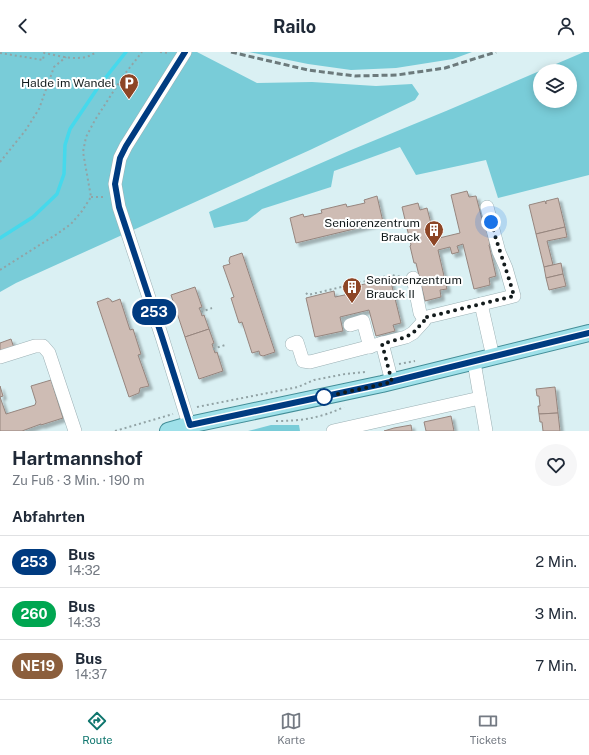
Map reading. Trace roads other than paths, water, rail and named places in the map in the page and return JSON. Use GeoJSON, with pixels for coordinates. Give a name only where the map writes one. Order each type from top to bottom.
{"type":"FeatureCollection","features":[{"type":"Feature","properties":{"kind":"main road"},"geometry":{"type":"LineString","coordinates":[[168,431],[189,422],[390,375],[474,362],[589,333]]}},
{"type":"Feature","properties":{"kind":"street"},"geometry":{"type":"LineString","coordinates":[[185,52],[126,146],[120,158],[115,184],[119,207],[189,422]]}},
{"type":"Feature","properties":{"kind":"street"},"geometry":{"type":"LineString","coordinates":[[423,318],[514,296],[486,207]]}},
{"type":"Feature","properties":{"kind":"street"},"geometry":{"type":"LineString","coordinates":[[292,344],[297,342],[303,361],[310,362],[406,337],[413,333],[424,321],[420,313],[413,278]]}},
{"type":"Feature","properties":{"kind":"street"},"geometry":{"type":"LineString","coordinates":[[480,304],[492,357]]}},
{"type":"Feature","properties":{"kind":"street"},"geometry":{"type":"LineString","coordinates":[[350,325],[363,321],[390,375]]}},
{"type":"Feature","properties":{"kind":"street"},"geometry":{"type":"LineString","coordinates":[[0,357],[35,346],[43,346],[49,353],[75,431]]}},
{"type":"Feature","properties":{"kind":"street"},"geometry":{"type":"LineString","coordinates":[[474,362],[486,431]]}},
{"type":"Feature","properties":{"kind":"street"},"geometry":{"type":"LineString","coordinates":[[333,431],[480,398]]}},
{"type":"Feature","properties":{"kind":"waterway"},"geometry":{"type":"LineString","coordinates":[[0,238],[33,217],[57,194],[64,174],[65,145],[70,129],[99,86],[126,52]]}},
{"type":"Feature","properties":{"kind":"railway"},"geometry":{"type":"LineString","coordinates":[[231,52],[308,70],[355,76],[397,75],[445,68],[496,52]]}},
{"type":"Feature","properties":{"kind":"place","name":"Halde im Wandel"},"geometry":{"type":"Point","coordinates":[129,100]}},
{"type":"Feature","properties":{"kind":"place","name":"Seniorenzentrum Brauck"},"geometry":{"type":"Point","coordinates":[434,247]}},
{"type":"Feature","properties":{"kind":"place","name":"Seniorenzentrum Brauck II"},"geometry":{"type":"Point","coordinates":[352,304]}}]}
